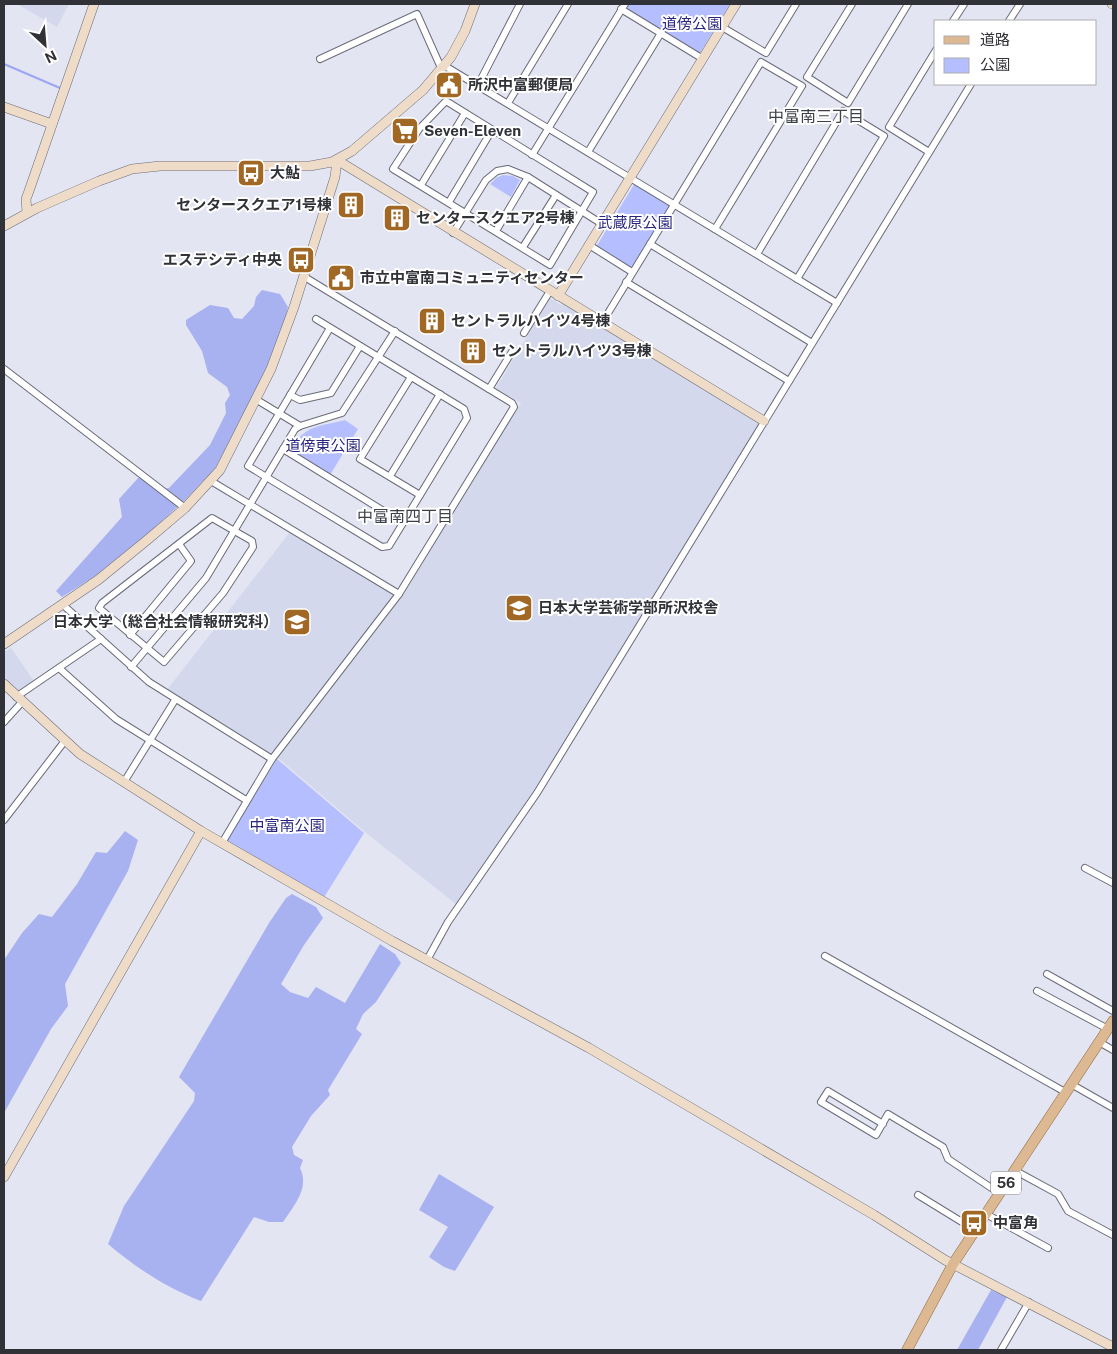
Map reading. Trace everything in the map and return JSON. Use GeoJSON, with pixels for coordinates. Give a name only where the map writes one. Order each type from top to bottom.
{"type":"FeatureCollection","features":[{"type":"Feature","properties":{"kind":"main road","name":"56"},"geometry":{"type":"LineString","coordinates":[[907,1350],[953,1264],[1110,1025]]}},
{"type":"Feature","properties":{"kind":"street"},"geometry":{"type":"LineString","coordinates":[[27,212],[26,200],[94,4]]}},
{"type":"Feature","properties":{"kind":"street"},"geometry":{"type":"LineString","coordinates":[[4,226],[27,212],[117,173],[144,167],[322,166],[337,160],[352,151],[423,90],[444,68],[462,39],[475,4]]}},
{"type":"Feature","properties":{"kind":"street"},"geometry":{"type":"LineString","coordinates":[[478,85],[520,4]]}},
{"type":"Feature","properties":{"kind":"street"},"geometry":{"type":"LineString","coordinates":[[508,103],[568,4]]}},
{"type":"Feature","properties":{"kind":"street"},"geometry":{"type":"LineString","coordinates":[[524,332],[589,246],[736,4]]}},
{"type":"Feature","properties":{"kind":"street"},"geometry":{"type":"LineString","coordinates":[[722,27],[766,53],[796,4]]}},
{"type":"Feature","properties":{"kind":"street"},"geometry":{"type":"LineString","coordinates":[[852,4],[808,78],[848,103],[908,4]]}},
{"type":"Feature","properties":{"kind":"street"},"geometry":{"type":"LineString","coordinates":[[954,20],[964,4]]}},
{"type":"Feature","properties":{"kind":"street"},"geometry":{"type":"LineString","coordinates":[[1009,4],[1018,6],[1010,20]]}},
{"type":"Feature","properties":{"kind":"street"},"geometry":{"type":"LineString","coordinates":[[532,155],[623,6],[661,33],[703,58]]}},
{"type":"Feature","properties":{"kind":"street"},"geometry":{"type":"LineString","coordinates":[[320,59],[417,14],[444,68],[478,85],[837,303]]}},
{"type":"Feature","properties":{"kind":"street"},"geometry":{"type":"LineString","coordinates":[[588,152],[661,33]]}},
{"type":"Feature","properties":{"kind":"street"},"geometry":{"type":"LineString","coordinates":[[929,152],[889,127],[934,53]]}},
{"type":"Feature","properties":{"kind":"street"},"geometry":{"type":"LineString","coordinates":[[602,323],[760,62],[802,86],[715,229]]}},
{"type":"Feature","properties":{"kind":"street"},"geometry":{"type":"LineString","coordinates":[[426,960],[448,922],[537,793],[970,85]]}},
{"type":"Feature","properties":{"kind":"street"},"geometry":{"type":"LineString","coordinates":[[446,101],[492,130],[593,192],[550,265],[393,169],[419,129],[446,101]]}},
{"type":"Feature","properties":{"kind":"street"},"geometry":{"type":"LineString","coordinates":[[4,107],[52,124]]}},
{"type":"Feature","properties":{"kind":"street"},"geometry":{"type":"LineString","coordinates":[[757,254],[842,111],[884,136],[797,279]]}},
{"type":"Feature","properties":{"kind":"street"},"geometry":{"type":"LineString","coordinates":[[421,185],[465,113]]}},
{"type":"Feature","properties":{"kind":"street"},"geometry":{"type":"LineString","coordinates":[[449,202],[492,130]]}},
{"type":"Feature","properties":{"kind":"street"},"geometry":{"type":"LineString","coordinates":[[337,160],[764,421]]}},
{"type":"Feature","properties":{"kind":"street"},"geometry":{"type":"LineString","coordinates":[[4,644],[98,580],[185,508],[211,481],[228,457],[257,400],[283,339],[335,177],[337,160]]}},
{"type":"Feature","properties":{"kind":"street"},"geometry":{"type":"LineString","coordinates":[[453,232],[486,180],[493,173],[508,169],[528,177],[602,224]]}},
{"type":"Feature","properties":{"kind":"street"},"geometry":{"type":"LineString","coordinates":[[496,231],[528,177]]}},
{"type":"Feature","properties":{"kind":"street"},"geometry":{"type":"LineString","coordinates":[[523,247],[556,195]]}},
{"type":"Feature","properties":{"kind":"street"},"geometry":{"type":"LineString","coordinates":[[650,244],[812,343]]}},
{"type":"Feature","properties":{"kind":"street"},"geometry":{"type":"LineString","coordinates":[[589,246],[632,272]]}},
{"type":"Feature","properties":{"kind":"street"},"geometry":{"type":"LineString","coordinates":[[222,843],[272,759],[399,594],[514,407],[512,403],[303,276]]}},
{"type":"Feature","properties":{"kind":"street"},"geometry":{"type":"LineString","coordinates":[[626,282],[789,381]]}},
{"type":"Feature","properties":{"kind":"street"},"geometry":{"type":"LineString","coordinates":[[316,320],[330,328],[360,346],[379,358],[440,394],[464,409],[467,418],[389,546],[382,547],[248,466],[330,328]]}},
{"type":"Feature","properties":{"kind":"street"},"geometry":{"type":"LineString","coordinates":[[131,667],[206,578],[283,449],[300,426],[338,415],[346,410],[395,331]]}},
{"type":"Feature","properties":{"kind":"street"},"geometry":{"type":"LineString","coordinates":[[290,395],[300,400],[331,392],[360,346]]}},
{"type":"Feature","properties":{"kind":"street"},"geometry":{"type":"LineString","coordinates":[[489,389],[513,350]]}},
{"type":"Feature","properties":{"kind":"street"},"geometry":{"type":"LineString","coordinates":[[4,369],[185,508]]}},
{"type":"Feature","properties":{"kind":"street"},"geometry":{"type":"LineString","coordinates":[[411,377],[360,458],[420,495]]}},
{"type":"Feature","properties":{"kind":"street"},"geometry":{"type":"LineString","coordinates":[[390,476],[440,394]]}},
{"type":"Feature","properties":{"kind":"street"},"geometry":{"type":"LineString","coordinates":[[257,400],[300,426]]}},
{"type":"Feature","properties":{"kind":"street"},"geometry":{"type":"LineString","coordinates":[[283,449],[403,523]]}},
{"type":"Feature","properties":{"kind":"street"},"geometry":{"type":"LineString","coordinates":[[211,481],[399,594]]}},
{"type":"Feature","properties":{"kind":"street"},"geometry":{"type":"LineString","coordinates":[[212,518],[252,541],[253,547],[223,592],[164,662],[146,649],[99,608],[102,603],[179,544],[212,518]]}},
{"type":"Feature","properties":{"kind":"street"},"geometry":{"type":"LineString","coordinates":[[130,635],[191,561],[179,544]]}},
{"type":"Feature","properties":{"kind":"street"},"geometry":{"type":"LineString","coordinates":[[62,604],[131,667],[175,700],[272,759]]}},
{"type":"Feature","properties":{"kind":"street"},"geometry":{"type":"LineString","coordinates":[[4,722],[19,699],[101,639]]}},
{"type":"Feature","properties":{"kind":"street"},"geometry":{"type":"LineString","coordinates":[[59,668],[116,720],[246,800]]}},
{"type":"Feature","properties":{"kind":"street"},"geometry":{"type":"LineString","coordinates":[[4,684],[64,742],[201,831],[426,960],[589,1048],[859,1206],[953,1264],[1113,1347]]}},
{"type":"Feature","properties":{"kind":"street"},"geometry":{"type":"LineString","coordinates":[[124,782],[175,700]]}},
{"type":"Feature","properties":{"kind":"street"},"geometry":{"type":"LineString","coordinates":[[4,820],[64,742]]}},
{"type":"Feature","properties":{"kind":"street"},"geometry":{"type":"LineString","coordinates":[[4,1177],[201,831]]}},
{"type":"Feature","properties":{"kind":"street"},"geometry":{"type":"LineString","coordinates":[[1085,868],[1113,883]]}},
{"type":"Feature","properties":{"kind":"street"},"geometry":{"type":"LineString","coordinates":[[825,956],[1068,1088],[1113,1108]]}},
{"type":"Feature","properties":{"kind":"street"},"geometry":{"type":"LineString","coordinates":[[1047,974],[1113,1011]]}},
{"type":"Feature","properties":{"kind":"street"},"geometry":{"type":"LineString","coordinates":[[1037,991],[1110,1025]]}},
{"type":"Feature","properties":{"kind":"street"},"geometry":{"type":"LineString","coordinates":[[1099,1042],[1113,1050]]}},
{"type":"Feature","properties":{"kind":"street"},"geometry":{"type":"LineString","coordinates":[[883,1124],[828,1091],[821,1102],[876,1135],[883,1124],[888,1114],[943,1147],[948,1159],[999,1193]]}},
{"type":"Feature","properties":{"kind":"street"},"geometry":{"type":"LineString","coordinates":[[1014,1170],[1058,1194],[1068,1211],[1113,1236]]}},
{"type":"Feature","properties":{"kind":"street"},"geometry":{"type":"LineString","coordinates":[[918,1195],[976,1230]]}},
{"type":"Feature","properties":{"kind":"street"},"geometry":{"type":"LineString","coordinates":[[986,1214],[1048,1248]]}},
{"type":"Feature","properties":{"kind":"street"},"geometry":{"type":"LineString","coordinates":[[1001,1350],[1029,1302]]}},
{"type":"Feature","properties":{"kind":"shaded area"},"geometry":{"type":"Polygon","coordinates":[[[17,4],[69,4],[57,27],[17,4]]]}},
{"type":"Feature","properties":{"kind":"shaded area"},"geometry":{"type":"Polygon","coordinates":[[[262,290],[280,294],[288,307],[282,333],[249,406],[216,467],[185,500],[153,529],[95,576],[62,597],[56,591],[122,517],[119,499],[139,477],[156,490],[169,488],[210,445],[226,413],[225,403],[230,395],[227,387],[208,373],[202,351],[186,325],[186,320],[210,305],[228,308],[234,318],[242,319],[254,306],[256,297],[262,290]]]}},
{"type":"Feature","properties":{"kind":"shaded area","name":"日本大学芸術学部所沢校舎"},"geometry":{"type":"Polygon","coordinates":[[[550,298],[561,305],[564,303],[760,423],[536,787],[456,904],[365,832],[278,758],[402,597],[521,403],[496,388],[550,298]]]}},
{"type":"Feature","properties":{"kind":"shaded area","name":"日本大学（総合社会情報研究科）"},"geometry":{"type":"Polygon","coordinates":[[[290,532],[393,594],[394,597],[272,754],[270,754],[166,691],[290,532]]]}},
{"type":"Feature","properties":{"kind":"shaded area"},"geometry":{"type":"Polygon","coordinates":[[[11,648],[34,681],[20,691],[17,691],[4,677],[4,652],[11,648]]]}},
{"type":"Feature","properties":{"kind":"shaded area"},"geometry":{"type":"Polygon","coordinates":[[[125,831],[138,840],[128,871],[65,984],[68,1006],[51,1029],[4,1113],[4,960],[22,933],[39,914],[52,917],[77,884],[96,852],[107,853],[125,831]]]}},
{"type":"Feature","properties":{"kind":"shaded area"},"geometry":{"type":"Polygon","coordinates":[[[292,894],[316,907],[323,918],[304,945],[281,984],[290,992],[308,998],[316,987],[345,1003],[380,944],[395,954],[401,963],[376,1002],[363,1014],[356,1029],[362,1034],[328,1090],[330,1095],[311,1116],[292,1147],[294,1155],[303,1160],[300,1168],[303,1175],[302,1189],[296,1203],[283,1222],[269,1222],[254,1217],[201,1301],[152,1277],[108,1244],[124,1206],[194,1101],[195,1093],[179,1077],[269,923],[286,898],[292,894]]]}},
{"type":"Feature","properties":{"kind":"shaded area"},"geometry":{"type":"Polygon","coordinates":[[[439,1174],[494,1207],[455,1271],[444,1267],[429,1257],[448,1227],[419,1210],[439,1174]]]}},
{"type":"Feature","properties":{"kind":"shaded area"},"geometry":{"type":"Polygon","coordinates":[[[991,1290],[1007,1297],[978,1350],[957,1350],[991,1290]]]}},
{"type":"Feature","properties":{"kind":"green space","name":"道傍公園"},"geometry":{"type":"Polygon","coordinates":[[[628,4],[730,4],[700,53],[627,10],[628,4]]]}},
{"type":"Feature","properties":{"kind":"green space"},"geometry":{"type":"Polygon","coordinates":[[[503,175],[513,176],[520,180],[511,197],[490,184],[496,178],[503,175]]]}},
{"type":"Feature","properties":{"kind":"green space","name":"武蔵原公園"},"geometry":{"type":"Polygon","coordinates":[[[635,183],[670,206],[632,267],[630,267],[596,247],[635,183]]]}},
{"type":"Feature","properties":{"kind":"green space","name":"道傍東公園"},"geometry":{"type":"Polygon","coordinates":[[[345,420],[358,429],[330,475],[290,450],[307,431],[345,420]]]}},
{"type":"Feature","properties":{"kind":"green space","name":"中富南公園"},"geometry":{"type":"Polygon","coordinates":[[[277,759],[364,833],[323,899],[227,841],[277,759]]]}},
{"type":"Feature","properties":{"kind":"waterway"},"geometry":{"type":"LineString","coordinates":[[4,64],[60,88]]}},
{"type":"Feature","properties":{"kind":"place","name":"所沢中富郵便局"},"geometry":{"type":"Point","coordinates":[449,85]}},
{"type":"Feature","properties":{"kind":"place","name":"Seven-Eleven"},"geometry":{"type":"Point","coordinates":[405,131]}},
{"type":"Feature","properties":{"kind":"place","name":"大鮎"},"geometry":{"type":"Point","coordinates":[251,173]}},
{"type":"Feature","properties":{"kind":"place","name":"センタースクエア1号棟"},"geometry":{"type":"Point","coordinates":[351,205]}},
{"type":"Feature","properties":{"kind":"place","name":"センタースクエア2号棟"},"geometry":{"type":"Point","coordinates":[397,218]}},
{"type":"Feature","properties":{"kind":"place","name":"エステシティ中央"},"geometry":{"type":"Point","coordinates":[301,260]}},
{"type":"Feature","properties":{"kind":"place","name":"市立中富南コミュニティセンター"},"geometry":{"type":"Point","coordinates":[341,278]}},
{"type":"Feature","properties":{"kind":"place","name":"セントラルハイツ4号棟"},"geometry":{"type":"Point","coordinates":[432,321]}},
{"type":"Feature","properties":{"kind":"place","name":"セントラルハイツ3号棟"},"geometry":{"type":"Point","coordinates":[473,351]}},
{"type":"Feature","properties":{"kind":"place","name":"日本大学芸術学部所沢校舎"},"geometry":{"type":"Point","coordinates":[519,608]}},
{"type":"Feature","properties":{"kind":"place","name":"日本大学（総合社会情報研究科）"},"geometry":{"type":"Point","coordinates":[297,622]}},
{"type":"Feature","properties":{"kind":"place","name":"中富角"},"geometry":{"type":"Point","coordinates":[974,1223]}},
{"type":"Feature","properties":{"kind":"district","name":"中富南三丁目"},"geometry":{"type":"Point","coordinates":[816,116]}},
{"type":"Feature","properties":{"kind":"district","name":"中富南四丁目"},"geometry":{"type":"Point","coordinates":[405,516]}}]}
